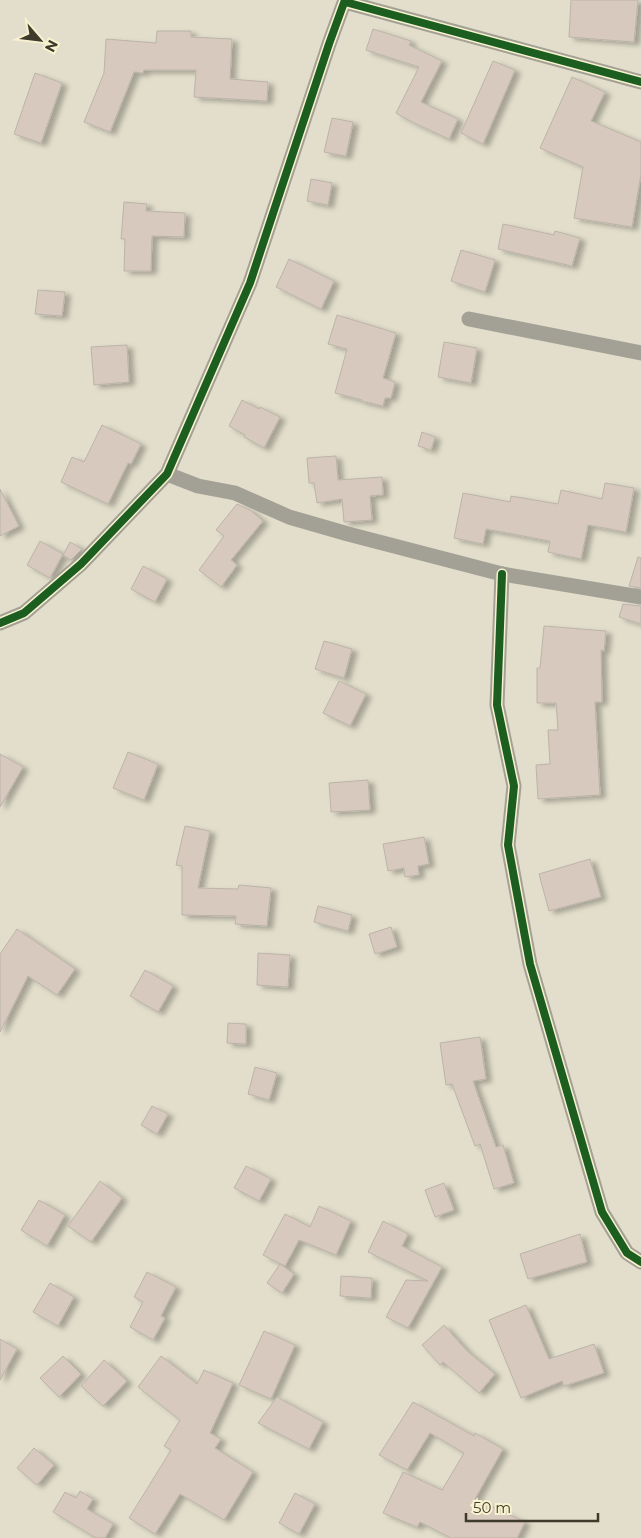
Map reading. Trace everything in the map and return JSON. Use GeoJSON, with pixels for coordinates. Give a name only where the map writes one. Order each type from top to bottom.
{"type":"FeatureCollection","features":[{"type":"Feature","properties":{"kind":"street"},"geometry":{"type":"LineString","coordinates":[[0,622],[24,613],[81,564],[167,474],[250,283],[345,1],[641,82]]}},
{"type":"Feature","properties":{"kind":"street"},"geometry":{"type":"LineString","coordinates":[[470,320],[641,353]]}},
{"type":"Feature","properties":{"kind":"street"},"geometry":{"type":"LineString","coordinates":[[167,474],[198,486],[236,493],[289,517],[502,574],[641,597]]}},
{"type":"Feature","properties":{"kind":"street"},"geometry":{"type":"LineString","coordinates":[[502,574],[497,705],[514,786],[508,845],[530,964],[563,1072],[602,1212],[627,1253],[641,1262]]}},
{"type":"Feature","properties":{"kind":"building"},"geometry":{"type":"Polygon","coordinates":[[[571,0],[638,0],[634,42],[569,37],[571,0]]]}},
{"type":"Feature","properties":{"kind":"building"},"geometry":{"type":"Polygon","coordinates":[[[373,29],[411,41],[409,45],[442,61],[421,102],[458,119],[449,139],[396,113],[419,67],[366,50],[373,29]]]}},
{"type":"Feature","properties":{"kind":"building"},"geometry":{"type":"Polygon","coordinates":[[[157,31],[191,31],[191,37],[232,39],[230,79],[268,82],[267,101],[194,97],[196,70],[144,70],[143,73],[134,72],[110,132],[84,122],[104,73],[106,39],[156,43],[157,31]]]}},
{"type":"Feature","properties":{"kind":"building"},"geometry":{"type":"Polygon","coordinates":[[[493,61],[515,70],[483,144],[461,133],[493,61]]]}},
{"type":"Feature","properties":{"kind":"building"},"geometry":{"type":"Polygon","coordinates":[[[35,73],[62,83],[41,143],[14,134],[35,73]]]}},
{"type":"Feature","properties":{"kind":"building"},"geometry":{"type":"Polygon","coordinates":[[[572,77],[605,92],[591,121],[641,142],[641,174],[632,227],[574,218],[583,167],[540,148],[572,77]]]}},
{"type":"Feature","properties":{"kind":"building"},"geometry":{"type":"Polygon","coordinates":[[[332,118],[353,122],[346,156],[324,152],[332,118]]]}},
{"type":"Feature","properties":{"kind":"building"},"geometry":{"type":"Polygon","coordinates":[[[311,179],[332,183],[328,205],[307,201],[311,179]]]}},
{"type":"Feature","properties":{"kind":"building"},"geometry":{"type":"Polygon","coordinates":[[[124,202],[147,204],[146,211],[185,213],[184,237],[152,236],[151,271],[124,271],[125,239],[121,239],[124,202]]]}},
{"type":"Feature","properties":{"kind":"building"},"geometry":{"type":"Polygon","coordinates":[[[503,224],[554,235],[555,231],[580,238],[572,266],[498,249],[503,224]]]}},
{"type":"Feature","properties":{"kind":"building"},"geometry":{"type":"Polygon","coordinates":[[[461,250],[495,260],[485,292],[451,281],[461,250]]]}},
{"type":"Feature","properties":{"kind":"building"},"geometry":{"type":"Polygon","coordinates":[[[289,259],[334,281],[321,309],[276,287],[289,259]]]}},
{"type":"Feature","properties":{"kind":"building"},"geometry":{"type":"Polygon","coordinates":[[[38,290],[65,292],[62,316],[35,314],[38,290]]]}},
{"type":"Feature","properties":{"kind":"building"},"geometry":{"type":"Polygon","coordinates":[[[337,315],[396,333],[383,378],[395,382],[391,398],[385,398],[383,406],[335,393],[347,349],[328,344],[337,315]]]}},
{"type":"Feature","properties":{"kind":"building"},"geometry":{"type":"Polygon","coordinates":[[[444,342],[477,348],[471,383],[438,377],[444,342]]]}},
{"type":"Feature","properties":{"kind":"building"},"geometry":{"type":"Polygon","coordinates":[[[127,345],[129,382],[94,385],[91,347],[127,345]]]}},
{"type":"Feature","properties":{"kind":"building"},"geometry":{"type":"Polygon","coordinates":[[[242,400],[280,417],[264,448],[229,426],[242,400]]]}},
{"type":"Feature","properties":{"kind":"building"},"geometry":{"type":"Polygon","coordinates":[[[102,425],[141,444],[131,464],[128,463],[108,504],[61,482],[72,457],[84,462],[102,425]]]}},
{"type":"Feature","properties":{"kind":"building"},"geometry":{"type":"Polygon","coordinates":[[[422,432],[435,437],[431,450],[418,446],[422,432]]]}},
{"type":"Feature","properties":{"kind":"building"},"geometry":{"type":"Polygon","coordinates":[[[336,456],[338,480],[382,477],[383,495],[370,496],[372,520],[344,522],[342,499],[317,503],[314,483],[309,483],[307,458],[336,456]]]}},
{"type":"Feature","properties":{"kind":"building"},"geometry":{"type":"Polygon","coordinates":[[[605,483],[634,488],[626,532],[588,525],[581,559],[548,552],[550,541],[486,529],[483,544],[454,538],[463,493],[510,502],[511,496],[558,504],[561,490],[602,499],[605,483]]]}},
{"type":"Feature","properties":{"kind":"building"},"geometry":{"type":"Polygon","coordinates":[[[0,489],[19,526],[0,536],[0,489]]]}},
{"type":"Feature","properties":{"kind":"building"},"geometry":{"type":"Polygon","coordinates":[[[237,504],[250,510],[263,521],[231,560],[237,565],[221,587],[199,570],[224,536],[216,530],[237,504]]]}},
{"type":"Feature","properties":{"kind":"building"},"geometry":{"type":"Polygon","coordinates":[[[40,541],[63,554],[50,578],[27,565],[40,541]]]}},
{"type":"Feature","properties":{"kind":"building"},"geometry":{"type":"Polygon","coordinates":[[[70,542],[82,549],[71,560],[63,555],[70,542]]]}},
{"type":"Feature","properties":{"kind":"building"},"geometry":{"type":"Polygon","coordinates":[[[638,557],[641,558],[641,588],[629,586],[638,557]]]}},
{"type":"Feature","properties":{"kind":"building"},"geometry":{"type":"Polygon","coordinates":[[[143,566],[167,579],[155,602],[131,589],[143,566]]]}},
{"type":"Feature","properties":{"kind":"building"},"geometry":{"type":"Polygon","coordinates":[[[623,604],[641,606],[641,624],[619,617],[623,604]]]}},
{"type":"Feature","properties":{"kind":"building"},"geometry":{"type":"Polygon","coordinates":[[[544,626],[606,631],[604,651],[601,650],[602,702],[595,702],[600,795],[538,799],[536,765],[550,764],[548,730],[558,730],[556,703],[537,703],[537,668],[540,668],[544,626]]]}},
{"type":"Feature","properties":{"kind":"building"},"geometry":{"type":"Polygon","coordinates":[[[324,641],[352,649],[344,678],[315,669],[324,641]]]}},
{"type":"Feature","properties":{"kind":"building"},"geometry":{"type":"Polygon","coordinates":[[[339,681],[366,694],[350,726],[323,713],[339,681]]]}},
{"type":"Feature","properties":{"kind":"building"},"geometry":{"type":"Polygon","coordinates":[[[128,752],[158,764],[144,800],[113,788],[128,752]]]}},
{"type":"Feature","properties":{"kind":"building"},"geometry":{"type":"Polygon","coordinates":[[[0,754],[23,767],[0,807],[0,754]]]}},
{"type":"Feature","properties":{"kind":"building"},"geometry":{"type":"Polygon","coordinates":[[[368,780],[370,810],[331,812],[329,783],[368,780]]]}},
{"type":"Feature","properties":{"kind":"building"},"geometry":{"type":"Polygon","coordinates":[[[185,826],[210,831],[198,888],[238,889],[239,885],[271,888],[267,926],[235,924],[236,916],[182,915],[182,866],[176,865],[185,826]]]}},
{"type":"Feature","properties":{"kind":"building"},"geometry":{"type":"Polygon","coordinates":[[[424,837],[429,864],[418,866],[419,875],[405,877],[404,868],[388,871],[383,844],[424,837]]]}},
{"type":"Feature","properties":{"kind":"building"},"geometry":{"type":"Polygon","coordinates":[[[590,859],[601,897],[549,911],[539,874],[590,859]]]}},
{"type":"Feature","properties":{"kind":"building"},"geometry":{"type":"Polygon","coordinates":[[[318,906],[352,915],[348,931],[314,922],[318,906]]]}},
{"type":"Feature","properties":{"kind":"building"},"geometry":{"type":"Polygon","coordinates":[[[391,927],[397,947],[375,954],[369,934],[391,927]]]}},
{"type":"Feature","properties":{"kind":"building"},"geometry":{"type":"Polygon","coordinates":[[[17,929],[75,969],[57,995],[28,976],[0,1032],[0,954],[17,929]]]}},
{"type":"Feature","properties":{"kind":"building"},"geometry":{"type":"Polygon","coordinates":[[[258,953],[290,955],[288,987],[257,985],[258,953]]]}},
{"type":"Feature","properties":{"kind":"building"},"geometry":{"type":"Polygon","coordinates":[[[145,970],[173,986],[158,1012],[130,996],[145,970]]]}},
{"type":"Feature","properties":{"kind":"building"},"geometry":{"type":"Polygon","coordinates":[[[228,1023],[246,1024],[246,1044],[227,1043],[228,1023]]]}},
{"type":"Feature","properties":{"kind":"building"},"geometry":{"type":"Polygon","coordinates":[[[480,1037],[486,1079],[473,1081],[496,1147],[503,1145],[514,1183],[494,1189],[480,1144],[475,1146],[452,1084],[446,1085],[440,1043],[480,1037]]]}},
{"type":"Feature","properties":{"kind":"building"},"geometry":{"type":"Polygon","coordinates":[[[255,1067],[277,1073],[269,1100],[248,1094],[255,1067]]]}},
{"type":"Feature","properties":{"kind":"building"},"geometry":{"type":"Polygon","coordinates":[[[152,1106],[168,1114],[157,1134],[141,1125],[152,1106]]]}},
{"type":"Feature","properties":{"kind":"building"},"geometry":{"type":"Polygon","coordinates":[[[246,1166],[271,1179],[259,1201],[234,1188],[246,1166]]]}},
{"type":"Feature","properties":{"kind":"building"},"geometry":{"type":"Polygon","coordinates":[[[100,1181],[122,1198],[91,1242],[68,1226],[100,1181]]]}},
{"type":"Feature","properties":{"kind":"building"},"geometry":{"type":"Polygon","coordinates":[[[444,1183],[454,1210],[435,1217],[425,1190],[444,1183]]]}},
{"type":"Feature","properties":{"kind":"building"},"geometry":{"type":"Polygon","coordinates":[[[39,1200],[65,1215],[47,1246],[21,1230],[39,1200]]]}},
{"type":"Feature","properties":{"kind":"building"},"geometry":{"type":"Polygon","coordinates":[[[319,1206],[351,1221],[336,1255],[299,1240],[285,1266],[263,1255],[285,1214],[310,1227],[319,1206]]]}},
{"type":"Feature","properties":{"kind":"building"},"geometry":{"type":"Polygon","coordinates":[[[383,1221],[408,1234],[402,1246],[442,1267],[408,1328],[386,1317],[406,1280],[428,1281],[368,1252],[383,1221]]]}},
{"type":"Feature","properties":{"kind":"building"},"geometry":{"type":"Polygon","coordinates":[[[580,1234],[587,1262],[528,1279],[520,1254],[580,1234]]]}},
{"type":"Feature","properties":{"kind":"building"},"geometry":{"type":"Polygon","coordinates":[[[280,1264],[294,1274],[282,1293],[267,1283],[280,1264]]]}},
{"type":"Feature","properties":{"kind":"building"},"geometry":{"type":"Polygon","coordinates":[[[147,1272],[176,1287],[161,1316],[165,1318],[153,1340],[130,1327],[143,1302],[134,1297],[147,1272]]]}},
{"type":"Feature","properties":{"kind":"building"},"geometry":{"type":"Polygon","coordinates":[[[341,1276],[372,1278],[371,1298],[340,1296],[341,1276]]]}},
{"type":"Feature","properties":{"kind":"building"},"geometry":{"type":"Polygon","coordinates":[[[50,1283],[74,1297],[58,1326],[33,1312],[50,1283]]]}},
{"type":"Feature","properties":{"kind":"building"},"geometry":{"type":"Polygon","coordinates":[[[526,1305],[549,1359],[594,1344],[604,1373],[564,1386],[562,1381],[521,1398],[489,1320],[526,1305]]]}},
{"type":"Feature","properties":{"kind":"building"},"geometry":{"type":"Polygon","coordinates":[[[444,1325],[467,1351],[495,1374],[479,1393],[443,1362],[440,1365],[422,1345],[444,1325]]]}},
{"type":"Feature","properties":{"kind":"building"},"geometry":{"type":"Polygon","coordinates":[[[264,1331],[295,1345],[271,1399],[239,1385],[264,1331]]]}},
{"type":"Feature","properties":{"kind":"building"},"geometry":{"type":"Polygon","coordinates":[[[0,1339],[17,1349],[0,1380],[0,1339]]]}},
{"type":"Feature","properties":{"kind":"building"},"geometry":{"type":"Polygon","coordinates":[[[63,1356],[81,1374],[59,1397],[40,1378],[63,1356]]]}},
{"type":"Feature","properties":{"kind":"building"},"geometry":{"type":"Polygon","coordinates":[[[161,1356],[197,1384],[204,1370],[233,1383],[210,1433],[221,1439],[215,1448],[253,1472],[224,1520],[180,1494],[155,1534],[129,1518],[171,1450],[164,1446],[180,1420],[138,1387],[161,1356]]]}},
{"type":"Feature","properties":{"kind":"building"},"geometry":{"type":"Polygon","coordinates":[[[104,1360],[127,1381],[103,1406],[81,1386],[104,1360]]]}},
{"type":"Feature","properties":{"kind":"building"},"geometry":{"type":"Polygon","coordinates":[[[277,1397],[323,1422],[309,1449],[258,1423],[277,1397]]]}},
{"type":"Feature","properties":{"kind":"building"},"geometry":{"type":"Polygon","coordinates":[[[413,1402],[474,1436],[475,1433],[503,1449],[475,1499],[525,1522],[517,1538],[451,1538],[420,1522],[417,1527],[383,1513],[403,1472],[442,1490],[464,1453],[430,1433],[407,1470],[379,1455],[413,1402]]]}},
{"type":"Feature","properties":{"kind":"building"},"geometry":{"type":"Polygon","coordinates":[[[34,1448],[54,1465],[37,1485],[17,1468],[34,1448]]]}},
{"type":"Feature","properties":{"kind":"building"},"geometry":{"type":"Polygon","coordinates":[[[80,1491],[93,1499],[87,1509],[113,1524],[105,1538],[96,1538],[53,1512],[65,1492],[76,1498],[80,1491]]]}},
{"type":"Feature","properties":{"kind":"building"},"geometry":{"type":"Polygon","coordinates":[[[295,1493],[315,1504],[299,1534],[279,1523],[295,1493]]]}},
{"type":"Feature","properties":{"kind":"cycle path"},"geometry":{"type":"LineString","coordinates":[[0,623],[24,613],[81,564],[167,474],[250,283],[345,0]]}},
{"type":"Feature","properties":{"kind":"cycle path"},"geometry":{"type":"LineString","coordinates":[[345,2],[641,82]]}},
{"type":"Feature","properties":{"kind":"cycle path"},"geometry":{"type":"LineString","coordinates":[[502,574],[497,705],[514,786],[508,845],[530,964],[602,1212],[627,1253],[641,1262]]}}]}
